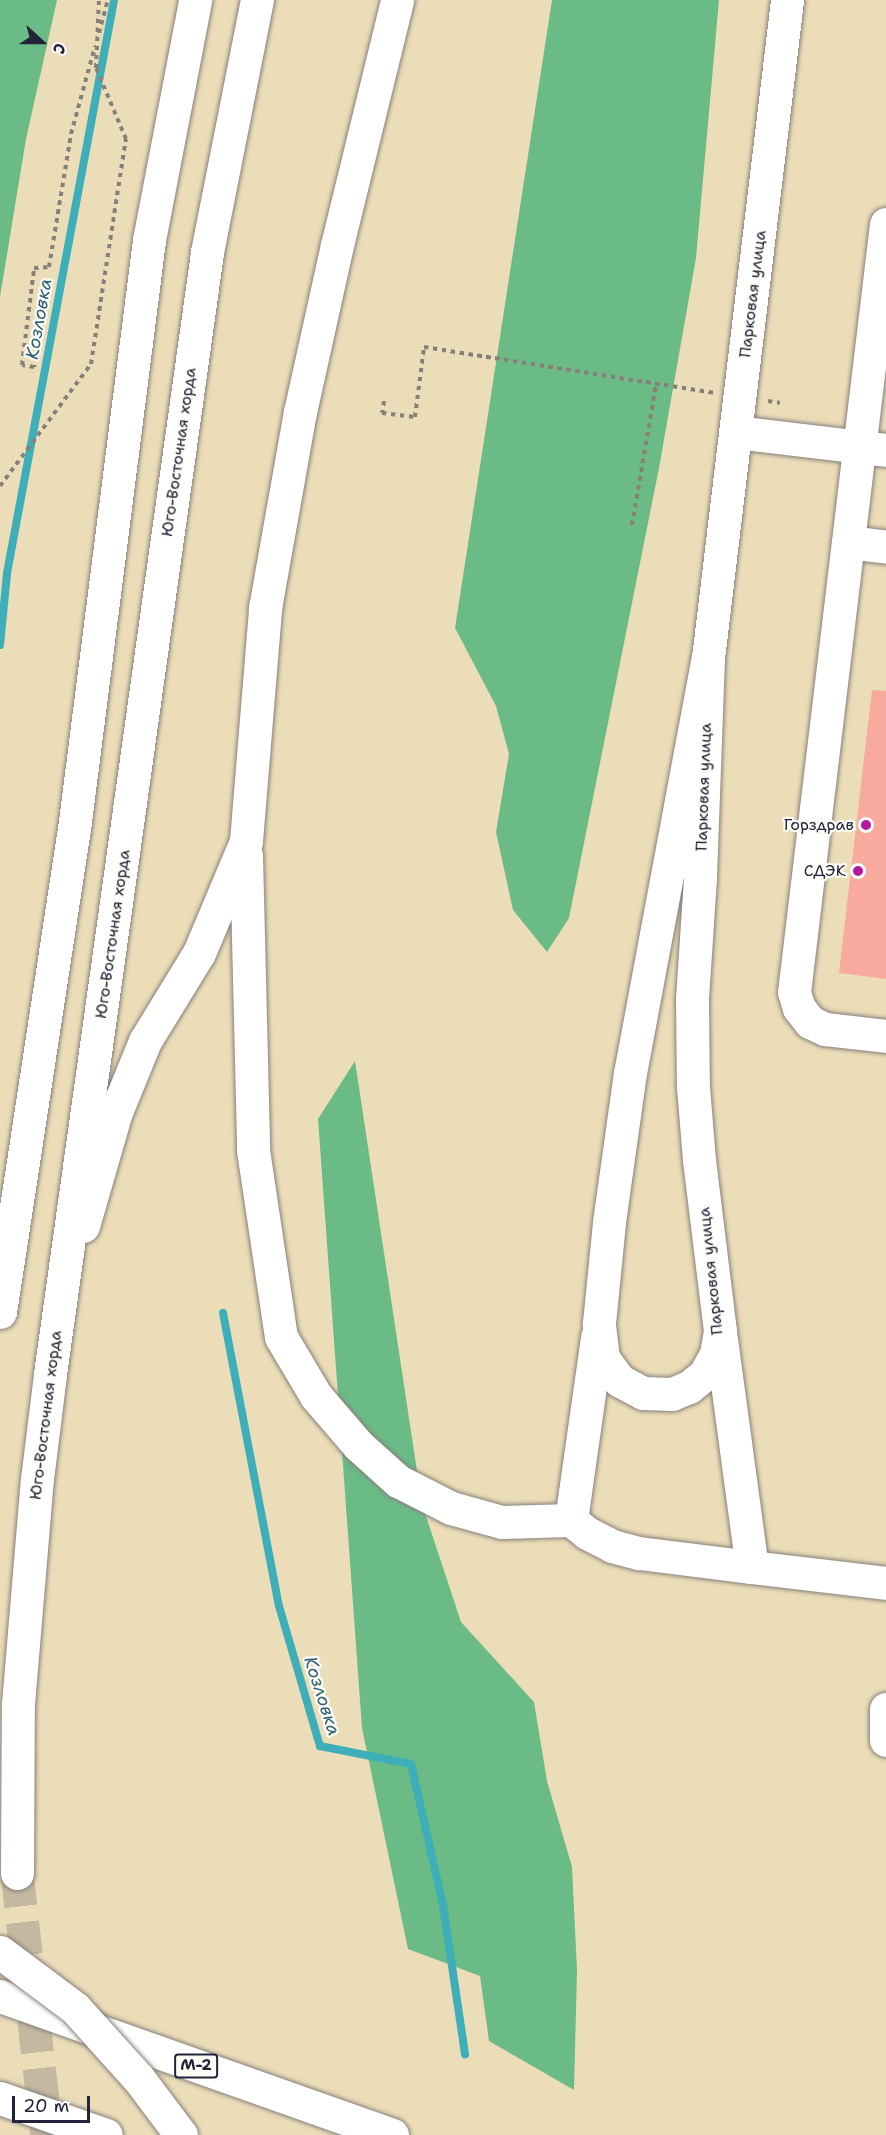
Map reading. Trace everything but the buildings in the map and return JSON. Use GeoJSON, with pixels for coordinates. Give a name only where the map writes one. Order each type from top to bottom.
{"type":"FeatureCollection","features":[{"type":"Feature","properties":{"kind":"main road"},"geometry":{"type":"LineString","coordinates":[[0,1311],[74,829],[149,240],[195,0]]}},
{"type":"Feature","properties":{"kind":"main road","name":"Юго-Восточная хорда"},"geometry":{"type":"LineString","coordinates":[[17,1873],[18,1704],[37,1479],[50,1374],[207,252],[257,0]]}},
{"type":"Feature","properties":{"kind":"main road"},"geometry":{"type":"LineString","coordinates":[[397,0],[337,245],[300,412],[265,608],[246,842],[253,1150],[281,1337],[316,1396],[358,1445],[398,1481],[451,1508],[502,1522],[572,1520],[587,1533],[612,1546],[639,1553],[886,1583]]}},
{"type":"Feature","properties":{"kind":"main road","name":"Парковая улица"},"geometry":{"type":"LineString","coordinates":[[708,658],[700,878],[692,998],[693,1087],[699,1160],[720,1331],[716,1354],[705,1374],[689,1387],[672,1394],[643,1393],[619,1380],[603,1358],[599,1323],[609,1222],[630,1073],[708,658],[787,0]]}},
{"type":"Feature","properties":{"kind":"main road"},"geometry":{"type":"LineString","coordinates":[[886,224],[873,448],[848,542],[794,992],[799,1008],[810,1022],[825,1029],[886,1036]]}},
{"type":"Feature","properties":{"kind":"main road"},"geometry":{"type":"LineString","coordinates":[[736,432],[873,448]]}},
{"type":"Feature","properties":{"kind":"main road"},"geometry":{"type":"LineString","coordinates":[[848,542],[886,547]]}},
{"type":"Feature","properties":{"kind":"main road"},"geometry":{"type":"LineString","coordinates":[[50,1374],[90,1194],[116,1112],[145,1041],[199,953],[246,842]]}},
{"type":"Feature","properties":{"kind":"main road"},"geometry":{"type":"LineString","coordinates":[[572,1520],[599,1323]]}},
{"type":"Feature","properties":{"kind":"main road"},"geometry":{"type":"LineString","coordinates":[[720,1331],[752,1567]]}},
{"type":"Feature","properties":{"kind":"main road"},"geometry":{"type":"LineString","coordinates":[[886,1709],[886,1740]]}},
{"type":"Feature","properties":{"kind":"main road"},"geometry":{"type":"LineString","coordinates":[[0,1952],[75,2008],[97,2030],[139,2079],[180,2135]]}},
{"type":"Feature","properties":{"kind":"main road","name":"М-2"},"geometry":{"type":"LineString","coordinates":[[0,1996],[392,2135]]}},
{"type":"Feature","properties":{"kind":"main road"},"geometry":{"type":"LineString","coordinates":[[0,2098],[106,2135]]}},
{"type":"Feature","properties":{"kind":"path"},"geometry":{"type":"LineString","coordinates":[[0,486],[91,364],[126,139],[96,68],[99,0]]}},
{"type":"Feature","properties":{"kind":"path"},"geometry":{"type":"LineString","coordinates":[[36,356],[34,367],[22,365],[34,268],[49,267],[71,134],[108,0]]}},
{"type":"Feature","properties":{"kind":"path"},"geometry":{"type":"LineString","coordinates":[[384,401],[382,413],[415,417],[424,347],[702,391]]}},
{"type":"Feature","properties":{"kind":"path"},"geometry":{"type":"LineString","coordinates":[[632,525],[656,384]]}},
{"type":"Feature","properties":{"kind":"green space"},"geometry":{"type":"Polygon","coordinates":[[[0,0],[57,0],[26,139],[0,297],[0,0]]]}},
{"type":"Feature","properties":{"kind":"green space"},"geometry":{"type":"Polygon","coordinates":[[[552,0],[719,0],[696,258],[659,468],[569,918],[547,952],[513,910],[496,832],[509,754],[496,706],[455,628],[552,0]]]}},
{"type":"Feature","properties":{"kind":"green space"},"geometry":{"type":"Polygon","coordinates":[[[355,1061],[422,1504],[461,1622],[534,1702],[547,1781],[572,1867],[577,1971],[574,2090],[489,2041],[480,1976],[408,1949],[362,1728],[318,1119],[355,1061]]]}},
{"type":"Feature","properties":{"kind":"waterway","name":"Козловка"},"geometry":{"type":"LineString","coordinates":[[0,645],[7,573],[114,0]]}},
{"type":"Feature","properties":{"kind":"waterway","name":"Козловка"},"geometry":{"type":"LineString","coordinates":[[223,1313],[279,1606],[320,1746],[411,1764],[443,1905],[465,2054]]}},
{"type":"Feature","properties":{"kind":"tunnel"},"geometry":{"type":"LineString","coordinates":[[17,1873],[47,2135]]}},
{"type":"Feature","properties":{"kind":"place","name":"Горздрав"},"geometry":{"type":"Point","coordinates":[866,825]}},
{"type":"Feature","properties":{"kind":"place","name":"СДЭК"},"geometry":{"type":"Point","coordinates":[858,871]}}]}
